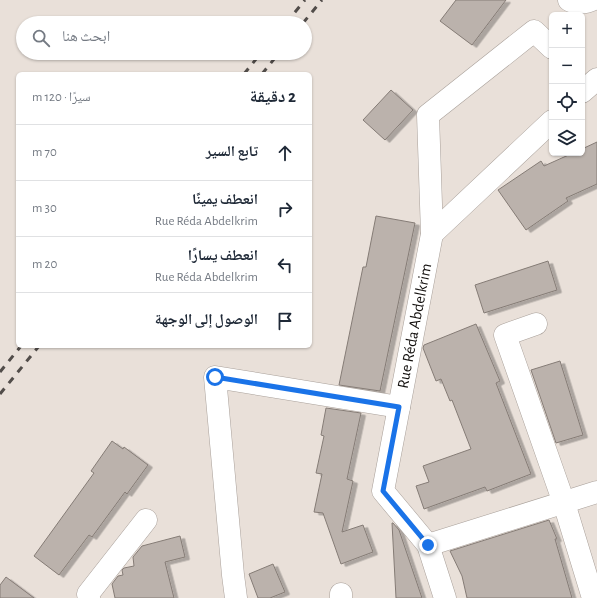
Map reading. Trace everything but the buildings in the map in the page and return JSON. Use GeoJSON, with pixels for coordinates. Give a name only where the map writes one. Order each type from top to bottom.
{"type":"FeatureCollection","features":[{"type":"Feature","properties":{"kind":"street"},"geometry":{"type":"LineString","coordinates":[[569,0],[573,3],[588,2],[592,0]]}},
{"type":"Feature","properties":{"kind":"street","name":"Rue Réda Abdelkrim"},"geometry":{"type":"LineString","coordinates":[[428,545],[383,491],[432,234],[428,115],[534,31],[549,45]]}},
{"type":"Feature","properties":{"kind":"street"},"geometry":{"type":"LineString","coordinates":[[432,234],[549,124]]}},
{"type":"Feature","properties":{"kind":"street"},"geometry":{"type":"LineString","coordinates":[[536,324],[505,335],[564,503],[593,598]]}},
{"type":"Feature","properties":{"kind":"street"},"geometry":{"type":"LineString","coordinates":[[236,598],[215,377],[399,407]]}},
{"type":"Feature","properties":{"kind":"street"},"geometry":{"type":"LineString","coordinates":[[445,598],[428,545],[597,492]]}},
{"type":"Feature","properties":{"kind":"street"},"geometry":{"type":"LineString","coordinates":[[88,598],[88,594],[146,520]]}},
{"type":"Feature","properties":{"kind":"railway"},"geometry":{"type":"LineString","coordinates":[[292,16],[305,0]]}},
{"type":"Feature","properties":{"kind":"railway"},"geometry":{"type":"LineString","coordinates":[[309,16],[322,0]]}},
{"type":"Feature","properties":{"kind":"railway"},"geometry":{"type":"LineString","coordinates":[[246,72],[255,60]]}},
{"type":"Feature","properties":{"kind":"railway"},"geometry":{"type":"LineString","coordinates":[[264,72],[273,60]]}},
{"type":"Feature","properties":{"kind":"railway"},"geometry":{"type":"LineString","coordinates":[[0,372],[19,348]]}},
{"type":"Feature","properties":{"kind":"railway"},"geometry":{"type":"LineString","coordinates":[[0,394],[37,348]]}},
{"type":"Feature","properties":{"kind":"route"},"geometry":{"type":"LineString","coordinates":[[215,377],[399,407],[383,491],[428,545]]}}]}
